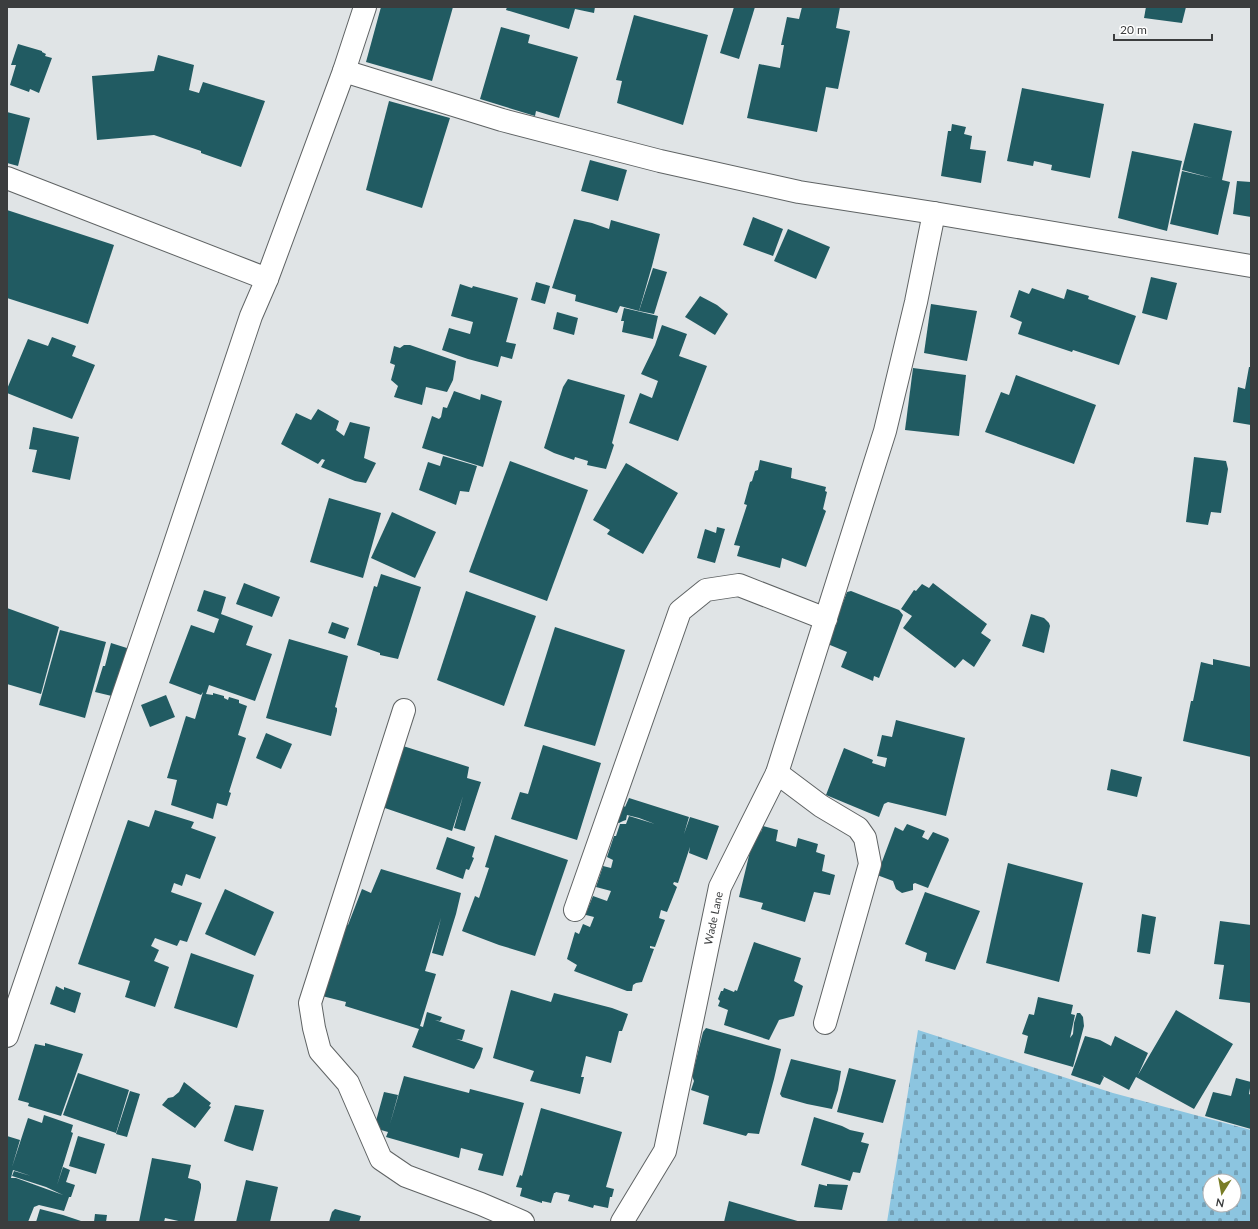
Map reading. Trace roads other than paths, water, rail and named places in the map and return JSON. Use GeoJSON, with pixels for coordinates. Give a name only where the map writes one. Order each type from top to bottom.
{"type":"FeatureCollection","features":[{"type":"Feature","properties":{"kind":"street"},"geometry":{"type":"LineString","coordinates":[[7,1036],[168,566],[251,316],[267,279],[344,71],[365,7]]}},
{"type":"Feature","properties":{"kind":"street"},"geometry":{"type":"LineString","coordinates":[[344,71],[502,120],[660,161],[799,192],[1251,266]]}},
{"type":"Feature","properties":{"kind":"street"},"geometry":{"type":"LineString","coordinates":[[7,178],[267,279]]}},
{"type":"Feature","properties":{"kind":"street","name":"Wade Lane"},"geometry":{"type":"LineString","coordinates":[[622,1222],[665,1151],[720,887],[777,774],[885,431],[916,302],[934,213]]}},
{"type":"Feature","properties":{"kind":"street"},"geometry":{"type":"LineString","coordinates":[[575,910],[680,610],[706,590],[739,585],[826,619]]}},
{"type":"Feature","properties":{"kind":"street"},"geometry":{"type":"LineString","coordinates":[[404,710],[310,1003],[314,1028],[320,1051],[348,1083],[382,1159],[406,1176],[516,1221]]}},
{"type":"Feature","properties":{"kind":"street"},"geometry":{"type":"LineString","coordinates":[[777,774],[821,806],[858,828],[864,838],[870,864],[825,1023]]}}]}
